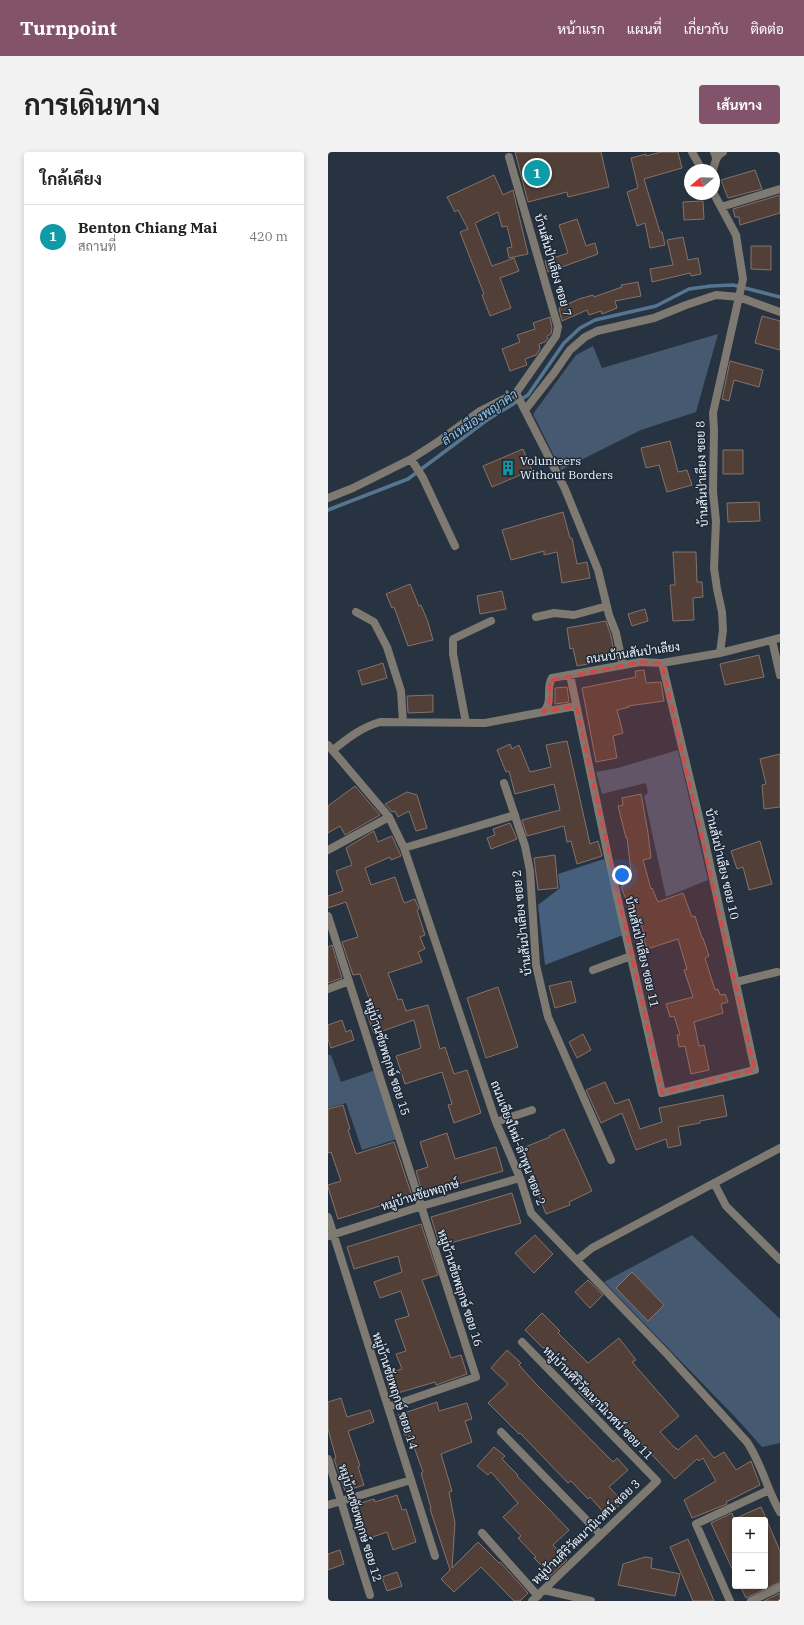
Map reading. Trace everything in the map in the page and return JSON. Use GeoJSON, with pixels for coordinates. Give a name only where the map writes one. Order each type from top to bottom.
{"type":"FeatureCollection","features":[{"type":"Feature","properties":{"kind":"street"},"geometry":{"type":"LineString","coordinates":[[692,152],[699,164]]}},
{"type":"Feature","properties":{"kind":"street"},"geometry":{"type":"LineString","coordinates":[[714,156],[723,152]]}},
{"type":"Feature","properties":{"kind":"street","name":"บ้านสันป่าเลียง ซอย 7"},"geometry":{"type":"LineString","coordinates":[[509,157],[558,327],[556,336],[516,394]]}},
{"type":"Feature","properties":{"kind":"street"},"geometry":{"type":"LineString","coordinates":[[717,200],[721,207],[780,189]]}},
{"type":"Feature","properties":{"kind":"street","name":"บ้านสันป่าเลียง ซอย 8"},"geometry":{"type":"LineString","coordinates":[[720,653],[723,630],[722,612],[716,589],[714,568],[716,521],[713,492],[713,413],[743,279],[736,235],[721,207]]}},
{"type":"Feature","properties":{"kind":"street"},"geometry":{"type":"LineString","coordinates":[[523,407],[570,350],[585,337],[597,332],[654,318],[716,295],[740,293],[780,312]]}},
{"type":"Feature","properties":{"kind":"street"},"geometry":{"type":"LineString","coordinates":[[328,498],[353,488],[411,459],[439,441],[480,411],[516,394],[565,489],[598,570],[607,606],[616,632],[623,665]]}},
{"type":"Feature","properties":{"kind":"street"},"geometry":{"type":"LineString","coordinates":[[411,459],[423,478],[455,546]]}},
{"type":"Feature","properties":{"kind":"street"},"geometry":{"type":"LineString","coordinates":[[536,617],[554,613],[574,615],[607,606]]}},
{"type":"Feature","properties":{"kind":"street"},"geometry":{"type":"LineString","coordinates":[[356,612],[374,622],[387,647],[401,692],[403,722]]}},
{"type":"Feature","properties":{"kind":"street"},"geometry":{"type":"LineString","coordinates":[[466,722],[454,654],[453,639],[491,621]]}},
{"type":"Feature","properties":{"kind":"street"},"geometry":{"type":"LineString","coordinates":[[776,639],[780,675]]}},
{"type":"Feature","properties":{"kind":"street","name":"ถนนบ้านสันป่าเลียง"},"geometry":{"type":"LineString","coordinates":[[543,712],[549,704],[550,680],[552,678],[640,662],[662,663],[720,653],[776,639]]}},
{"type":"Feature","properties":{"kind":"street","name":"บ้านสันป่าเลียง ซอย 10"},"geometry":{"type":"LineString","coordinates":[[662,663],[705,842],[755,1070]]}},
{"type":"Feature","properties":{"kind":"street","name":"บ้านสันป่าเลียง ซอย 11"},"geometry":{"type":"LineString","coordinates":[[570,675],[662,1093],[755,1070]]}},
{"type":"Feature","properties":{"kind":"street"},"geometry":{"type":"LineString","coordinates":[[331,748],[354,734],[380,722],[485,723],[576,706]]}},
{"type":"Feature","properties":{"kind":"street","name":"ถนนเชียงใหม่-ลำพูน ซอย 2"},"geometry":{"type":"LineString","coordinates":[[331,748],[389,817],[404,848],[496,1122],[520,1178],[531,1213],[667,1354],[747,1442],[761,1468],[769,1490],[780,1512]]}},
{"type":"Feature","properties":{"kind":"street","name":"บ้านสันป่าเลียง ซอย 2"},"geometry":{"type":"LineString","coordinates":[[504,783],[525,846],[530,870],[536,965],[548,1017],[611,1160]]}},
{"type":"Feature","properties":{"kind":"street"},"geometry":{"type":"LineString","coordinates":[[404,848],[515,815]]}},
{"type":"Feature","properties":{"kind":"street"},"geometry":{"type":"LineString","coordinates":[[328,850],[389,817]]}},
{"type":"Feature","properties":{"kind":"street","name":"หมู่บ้านชัยพฤกษ์ ซอย 15"},"geometry":{"type":"LineString","coordinates":[[328,916],[422,1206]]}},
{"type":"Feature","properties":{"kind":"street"},"geometry":{"type":"LineString","coordinates":[[593,970],[631,956]]}},
{"type":"Feature","properties":{"kind":"street"},"geometry":{"type":"LineString","coordinates":[[736,982],[777,972]]}},
{"type":"Feature","properties":{"kind":"street"},"geometry":{"type":"LineString","coordinates":[[328,989],[350,981]]}},
{"type":"Feature","properties":{"kind":"street"},"geometry":{"type":"LineString","coordinates":[[496,1122],[532,1110]]}},
{"type":"Feature","properties":{"kind":"street"},"geometry":{"type":"LineString","coordinates":[[577,1260],[592,1248],[780,1148]]}},
{"type":"Feature","properties":{"kind":"street","name":"หมู่บ้านชัยพฤกษ์"},"geometry":{"type":"LineString","coordinates":[[331,1235],[422,1206],[520,1178]]}},
{"type":"Feature","properties":{"kind":"street"},"geometry":{"type":"LineString","coordinates":[[714,1183],[726,1206],[780,1260]]}},
{"type":"Feature","properties":{"kind":"street","name":"หมู่บ้านชัยพฤกษ์ ซอย 16"},"geometry":{"type":"LineString","coordinates":[[388,1408],[476,1377],[422,1206]]}},
{"type":"Feature","properties":{"kind":"street","name":"หมู่บ้านชัยพฤกษ์ ซอย 14"},"geometry":{"type":"LineString","coordinates":[[328,1217],[331,1235],[435,1556]]}},
{"type":"Feature","properties":{"kind":"street","name":"หมู่บ้านศิริวัฒนานิเวศน์ ซอย 11"},"geometry":{"type":"LineString","coordinates":[[522,1342],[657,1481]]}},
{"type":"Feature","properties":{"kind":"street"},"geometry":{"type":"LineString","coordinates":[[502,1432],[600,1535]]}},
{"type":"Feature","properties":{"kind":"street","name":"หมู่บ้านชัยพฤกษ์ ซอย 12"},"geometry":{"type":"LineString","coordinates":[[328,1458],[370,1595]]}},
{"type":"Feature","properties":{"kind":"street"},"geometry":{"type":"LineString","coordinates":[[328,1506],[411,1480]]}},
{"type":"Feature","properties":{"kind":"street","name":"หมู่บ้านศิริวัฒนานิเวศน์ ซอย 3"},"geometry":{"type":"LineString","coordinates":[[538,1596],[657,1481]]}},
{"type":"Feature","properties":{"kind":"street"},"geometry":{"type":"LineString","coordinates":[[730,1601],[696,1524],[769,1490]]}},
{"type":"Feature","properties":{"kind":"street"},"geometry":{"type":"LineString","coordinates":[[482,1533],[538,1596],[592,1601]]}},
{"type":"Feature","properties":{"kind":"street"},"geometry":{"type":"LineString","coordinates":[[751,1601],[780,1587]]}},
{"type":"Feature","properties":{"kind":"highlighted area"},"geometry":{"type":"Polygon","coordinates":[[[640,662],[662,663],[755,1070],[662,1093],[576,706],[543,712],[549,704],[550,680],[640,662]]]}},
{"type":"Feature","properties":{"kind":"shaded area"},"geometry":{"type":"Polygon","coordinates":[[[718,334],[696,412],[641,430],[561,470],[533,414],[576,355],[593,346],[602,368],[718,334]]]}},
{"type":"Feature","properties":{"kind":"shaded area"},"geometry":{"type":"Polygon","coordinates":[[[678,750],[708,880],[666,897],[644,796],[648,793],[646,783],[602,794],[596,772],[618,768],[678,750]]]}},
{"type":"Feature","properties":{"kind":"shaded area"},"geometry":{"type":"Polygon","coordinates":[[[604,859],[623,935],[545,965],[538,905],[560,888],[558,874],[604,859]]]}},
{"type":"Feature","properties":{"kind":"shaded area"},"geometry":{"type":"Polygon","coordinates":[[[328,1055],[331,1055],[341,1082],[376,1070],[397,1139],[362,1150],[346,1103],[328,1108],[328,1055]]]}},
{"type":"Feature","properties":{"kind":"shaded area"},"geometry":{"type":"Polygon","coordinates":[[[692,1235],[780,1319],[780,1443],[762,1447],[737,1419],[604,1282],[692,1235]]]}},
{"type":"Feature","properties":{"kind":"building"},"geometry":{"type":"Polygon","coordinates":[[[515,152],[601,152],[609,187],[568,197],[567,192],[528,202],[515,152]]]}},
{"type":"Feature","properties":{"kind":"building"},"geometry":{"type":"Polygon","coordinates":[[[661,152],[678,152],[682,168],[644,179],[665,245],[650,248],[645,223],[637,226],[627,192],[638,188],[631,158],[661,152]]]}},
{"type":"Feature","properties":{"kind":"building"},"geometry":{"type":"Polygon","coordinates":[[[755,170],[762,189],[728,198],[721,180],[755,170]]]}},
{"type":"Feature","properties":{"kind":"building"},"geometry":{"type":"Polygon","coordinates":[[[494,175],[503,195],[513,190],[528,254],[509,258],[507,248],[512,247],[507,226],[502,227],[498,212],[475,223],[492,266],[514,258],[519,271],[500,278],[511,308],[490,316],[482,295],[484,294],[460,232],[468,229],[458,210],[455,212],[447,197],[494,175]]]}},
{"type":"Feature","properties":{"kind":"building"},"geometry":{"type":"Polygon","coordinates":[[[780,195],[780,213],[740,225],[739,217],[735,217],[733,209],[780,195]]]}},
{"type":"Feature","properties":{"kind":"building"},"geometry":{"type":"Polygon","coordinates":[[[703,201],[704,219],[684,220],[683,202],[703,201]]]}},
{"type":"Feature","properties":{"kind":"building"},"geometry":{"type":"Polygon","coordinates":[[[577,219],[586,246],[595,243],[598,254],[548,272],[545,261],[568,253],[559,225],[577,219]]]}},
{"type":"Feature","properties":{"kind":"building"},"geometry":{"type":"Polygon","coordinates":[[[683,237],[688,260],[698,258],[701,274],[691,276],[690,273],[652,282],[650,269],[673,265],[667,240],[683,237]]]}},
{"type":"Feature","properties":{"kind":"building"},"geometry":{"type":"Polygon","coordinates":[[[751,246],[771,246],[771,270],[751,269],[751,246]]]}},
{"type":"Feature","properties":{"kind":"building"},"geometry":{"type":"Polygon","coordinates":[[[638,282],[641,296],[615,301],[617,308],[602,314],[601,311],[589,315],[587,310],[562,321],[559,308],[579,299],[593,295],[594,297],[622,287],[621,285],[638,282]]]}},
{"type":"Feature","properties":{"kind":"building"},"geometry":{"type":"Polygon","coordinates":[[[762,316],[780,321],[780,350],[755,343],[762,316]]]}},
{"type":"Feature","properties":{"kind":"building"},"geometry":{"type":"Polygon","coordinates":[[[550,317],[552,328],[551,334],[547,336],[548,338],[545,342],[539,344],[540,349],[536,355],[525,359],[527,365],[510,371],[502,349],[520,342],[517,335],[535,329],[533,323],[550,317]]]}},
{"type":"Feature","properties":{"kind":"building"},"geometry":{"type":"Polygon","coordinates":[[[730,361],[763,370],[759,387],[734,380],[729,401],[722,399],[730,361]]]}},
{"type":"Feature","properties":{"kind":"building"},"geometry":{"type":"Polygon","coordinates":[[[670,441],[678,472],[687,470],[692,485],[667,492],[659,465],[646,468],[641,448],[670,441]]]}},
{"type":"Feature","properties":{"kind":"building","name":"Volunteers Without Borders"},"geometry":{"type":"Polygon","coordinates":[[[523,449],[532,470],[492,487],[483,466],[523,449]]]}},
{"type":"Feature","properties":{"kind":"building"},"geometry":{"type":"Polygon","coordinates":[[[723,450],[743,450],[743,474],[723,474],[723,450]]]}},
{"type":"Feature","properties":{"kind":"building"},"geometry":{"type":"Polygon","coordinates":[[[759,502],[760,521],[728,522],[727,503],[759,502]]]}},
{"type":"Feature","properties":{"kind":"building"},"geometry":{"type":"Polygon","coordinates":[[[563,512],[570,538],[572,538],[577,564],[587,562],[590,578],[562,583],[557,552],[544,555],[544,551],[511,560],[502,530],[563,512]]]}},
{"type":"Feature","properties":{"kind":"building"},"geometry":{"type":"Polygon","coordinates":[[[673,552],[696,552],[697,582],[702,582],[703,597],[693,598],[694,620],[673,621],[670,585],[675,585],[673,552]]]}},
{"type":"Feature","properties":{"kind":"building"},"geometry":{"type":"Polygon","coordinates":[[[410,584],[419,606],[421,605],[428,622],[433,640],[408,646],[394,607],[392,608],[386,594],[410,584]]]}},
{"type":"Feature","properties":{"kind":"building"},"geometry":{"type":"Polygon","coordinates":[[[502,591],[506,609],[480,614],[477,596],[502,591]]]}},
{"type":"Feature","properties":{"kind":"building"},"geometry":{"type":"Polygon","coordinates":[[[645,609],[648,621],[632,626],[628,614],[645,609]]]}},
{"type":"Feature","properties":{"kind":"building"},"geometry":{"type":"Polygon","coordinates":[[[606,621],[611,636],[615,659],[577,666],[573,648],[570,649],[567,628],[606,621]]]}},
{"type":"Feature","properties":{"kind":"building"},"geometry":{"type":"Polygon","coordinates":[[[759,655],[764,677],[725,685],[720,664],[759,655]]]}},
{"type":"Feature","properties":{"kind":"building"},"geometry":{"type":"Polygon","coordinates":[[[383,663],[387,678],[362,685],[358,671],[383,663]]]}},
{"type":"Feature","properties":{"kind":"building"},"geometry":{"type":"Polygon","coordinates":[[[644,670],[646,683],[661,682],[664,701],[628,706],[629,707],[617,710],[623,733],[613,736],[617,758],[596,762],[582,688],[636,677],[635,671],[644,670]]]}},
{"type":"Feature","properties":{"kind":"building"},"geometry":{"type":"Polygon","coordinates":[[[567,687],[569,702],[555,704],[555,688],[567,687]]]}},
{"type":"Feature","properties":{"kind":"building"},"geometry":{"type":"Polygon","coordinates":[[[433,695],[433,712],[408,713],[407,696],[433,695]]]}},
{"type":"Feature","properties":{"kind":"building"},"geometry":{"type":"Polygon","coordinates":[[[567,741],[590,844],[598,841],[602,856],[577,864],[571,841],[567,842],[564,826],[527,836],[522,820],[560,810],[554,784],[515,794],[509,771],[506,772],[497,750],[510,744],[512,749],[519,745],[530,772],[551,767],[546,745],[567,741]]]}},
{"type":"Feature","properties":{"kind":"building"},"geometry":{"type":"Polygon","coordinates":[[[780,754],[780,807],[764,809],[762,785],[766,784],[760,759],[780,754]]]}},
{"type":"Feature","properties":{"kind":"building"},"geometry":{"type":"Polygon","coordinates":[[[355,786],[380,815],[345,835],[340,826],[328,833],[328,806],[355,786]]]}},
{"type":"Feature","properties":{"kind":"building"},"geometry":{"type":"Polygon","coordinates":[[[407,792],[417,795],[427,828],[416,831],[409,811],[398,817],[395,811],[392,812],[385,804],[407,792]]]}},
{"type":"Feature","properties":{"kind":"building"},"geometry":{"type":"Polygon","coordinates":[[[641,794],[651,858],[643,860],[651,889],[652,888],[658,902],[683,893],[692,917],[695,916],[709,956],[705,958],[715,990],[718,989],[720,995],[725,994],[728,1002],[721,1004],[723,1013],[694,1022],[699,1046],[704,1045],[709,1070],[691,1074],[685,1046],[679,1047],[677,1035],[680,1035],[674,1016],[670,1017],[666,1004],[693,997],[684,970],[687,969],[678,939],[647,949],[644,940],[646,939],[637,913],[632,914],[621,887],[624,886],[620,873],[631,870],[627,838],[618,806],[623,805],[622,798],[641,794]]]}},
{"type":"Feature","properties":{"kind":"building"},"geometry":{"type":"Polygon","coordinates":[[[510,823],[517,839],[491,849],[487,838],[495,835],[493,829],[510,823]]]}},
{"type":"Feature","properties":{"kind":"building"},"geometry":{"type":"Polygon","coordinates":[[[374,831],[378,842],[392,836],[401,856],[391,860],[390,857],[365,868],[371,885],[395,877],[404,903],[415,899],[425,935],[420,937],[425,949],[418,952],[422,962],[388,973],[398,1000],[402,999],[406,1011],[428,1005],[440,1049],[445,1047],[454,1074],[467,1070],[481,1113],[454,1123],[448,1105],[452,1104],[442,1072],[405,1084],[396,1056],[421,1048],[414,1020],[374,1034],[366,1011],[373,1009],[360,974],[353,975],[342,942],[358,937],[346,902],[328,908],[328,896],[343,891],[336,871],[352,865],[346,848],[374,831]]]}},
{"type":"Feature","properties":{"kind":"building"},"geometry":{"type":"Polygon","coordinates":[[[760,841],[772,884],[749,890],[743,867],[737,869],[731,851],[760,841]]]}},
{"type":"Feature","properties":{"kind":"building"},"geometry":{"type":"Polygon","coordinates":[[[555,855],[558,888],[538,890],[534,858],[555,855]]]}},
{"type":"Feature","properties":{"kind":"building"},"geometry":{"type":"Polygon","coordinates":[[[332,945],[342,978],[328,983],[328,947],[332,945]]]}},
{"type":"Feature","properties":{"kind":"building"},"geometry":{"type":"Polygon","coordinates":[[[571,981],[576,1002],[555,1008],[549,986],[571,981]]]}},
{"type":"Feature","properties":{"kind":"building"},"geometry":{"type":"Polygon","coordinates":[[[498,987],[518,1047],[486,1058],[467,998],[498,987]]]}},
{"type":"Feature","properties":{"kind":"building"},"geometry":{"type":"Polygon","coordinates":[[[342,1020],[346,1032],[351,1030],[354,1040],[331,1048],[328,1039],[328,1025],[342,1020]]]}},
{"type":"Feature","properties":{"kind":"building"},"geometry":{"type":"Polygon","coordinates":[[[583,1034],[591,1050],[577,1058],[569,1042],[583,1034]]]}},
{"type":"Feature","properties":{"kind":"building"},"geometry":{"type":"Polygon","coordinates":[[[605,1082],[615,1104],[629,1099],[640,1129],[662,1122],[659,1108],[723,1095],[727,1116],[678,1127],[681,1145],[668,1148],[666,1139],[636,1150],[622,1113],[601,1123],[586,1090],[605,1082]]]}},
{"type":"Feature","properties":{"kind":"building"},"geometry":{"type":"Polygon","coordinates":[[[343,1105],[350,1129],[348,1130],[356,1154],[394,1142],[412,1196],[338,1219],[328,1187],[328,1185],[341,1181],[331,1152],[328,1153],[328,1109],[343,1105]]]}},
{"type":"Feature","properties":{"kind":"building"},"geometry":{"type":"Polygon","coordinates":[[[564,1129],[592,1191],[569,1202],[570,1205],[546,1214],[520,1149],[550,1137],[549,1136],[564,1129]]]}},
{"type":"Feature","properties":{"kind":"building"},"geometry":{"type":"Polygon","coordinates":[[[447,1133],[455,1159],[496,1147],[503,1171],[427,1193],[427,1191],[422,1192],[416,1171],[428,1167],[420,1142],[447,1133]]]}},
{"type":"Feature","properties":{"kind":"building"},"geometry":{"type":"Polygon","coordinates":[[[512,1193],[521,1223],[440,1246],[431,1217],[512,1193]]]}},
{"type":"Feature","properties":{"kind":"building"},"geometry":{"type":"Polygon","coordinates":[[[421,1224],[438,1275],[422,1280],[451,1358],[461,1355],[467,1374],[436,1385],[435,1382],[391,1395],[385,1374],[402,1369],[396,1354],[406,1351],[395,1320],[409,1316],[401,1291],[380,1298],[374,1282],[402,1272],[398,1256],[354,1269],[347,1247],[421,1224]]]}},
{"type":"Feature","properties":{"kind":"building"},"geometry":{"type":"Polygon","coordinates":[[[535,1235],[553,1254],[534,1273],[515,1253],[535,1235]]]}},
{"type":"Feature","properties":{"kind":"building"},"geometry":{"type":"Polygon","coordinates":[[[632,1272],[664,1305],[648,1321],[616,1288],[632,1272]]]}},
{"type":"Feature","properties":{"kind":"building"},"geometry":{"type":"Polygon","coordinates":[[[588,1280],[603,1295],[590,1308],[575,1292],[588,1280]]]}},
{"type":"Feature","properties":{"kind":"building"},"geometry":{"type":"Polygon","coordinates":[[[542,1313],[560,1331],[558,1333],[588,1363],[619,1338],[636,1360],[632,1362],[679,1416],[660,1432],[675,1448],[678,1450],[696,1435],[714,1458],[724,1452],[736,1470],[751,1461],[760,1485],[726,1502],[727,1504],[692,1518],[684,1500],[716,1481],[703,1458],[699,1461],[697,1459],[675,1479],[600,1403],[599,1405],[596,1402],[592,1405],[578,1391],[581,1388],[565,1368],[525,1330],[542,1313]]]}},
{"type":"Feature","properties":{"kind":"building"},"geometry":{"type":"Polygon","coordinates":[[[507,1350],[521,1363],[519,1365],[536,1384],[613,1462],[617,1458],[628,1470],[609,1487],[623,1502],[607,1516],[590,1497],[588,1499],[571,1481],[568,1483],[520,1433],[519,1434],[488,1403],[508,1384],[491,1368],[507,1350]]]}},
{"type":"Feature","properties":{"kind":"building"},"geometry":{"type":"Polygon","coordinates":[[[341,1398],[347,1417],[370,1410],[374,1422],[348,1431],[360,1466],[358,1467],[364,1485],[345,1491],[334,1459],[336,1458],[328,1429],[328,1402],[341,1398]]]}},
{"type":"Feature","properties":{"kind":"building"},"geometry":{"type":"Polygon","coordinates":[[[437,1402],[439,1411],[467,1403],[472,1419],[465,1421],[472,1442],[441,1454],[452,1491],[449,1492],[455,1523],[452,1568],[478,1542],[499,1563],[500,1562],[528,1593],[520,1601],[514,1601],[481,1567],[454,1592],[441,1579],[450,1570],[430,1509],[431,1508],[421,1473],[423,1472],[410,1436],[406,1438],[398,1415],[437,1402]]]}},
{"type":"Feature","properties":{"kind":"building"},"geometry":{"type":"Polygon","coordinates":[[[494,1447],[505,1456],[502,1459],[518,1475],[517,1476],[569,1530],[553,1545],[567,1560],[547,1579],[540,1572],[544,1568],[518,1538],[521,1536],[503,1517],[518,1503],[491,1472],[488,1475],[477,1466],[494,1447]]]}},
{"type":"Feature","properties":{"kind":"building"},"geometry":{"type":"Polygon","coordinates":[[[397,1495],[402,1510],[406,1509],[416,1542],[393,1550],[387,1532],[361,1541],[351,1506],[374,1499],[375,1502],[397,1495]]]}},
{"type":"Feature","properties":{"kind":"building"},"geometry":{"type":"Polygon","coordinates":[[[761,1507],[765,1517],[738,1517],[761,1507]]]}},
{"type":"Feature","properties":{"kind":"building"},"geometry":{"type":"Polygon","coordinates":[[[732,1513],[733,1517],[732,1517],[732,1568],[711,1523],[732,1513]]]}},
{"type":"Feature","properties":{"kind":"building"},"geometry":{"type":"Polygon","coordinates":[[[768,1523],[780,1551],[780,1582],[768,1588],[768,1523]]]}},
{"type":"Feature","properties":{"kind":"building"},"geometry":{"type":"Polygon","coordinates":[[[688,1539],[714,1601],[693,1601],[670,1547],[688,1539]]]}},
{"type":"Feature","properties":{"kind":"building"},"geometry":{"type":"Polygon","coordinates":[[[340,1550],[344,1564],[328,1570],[328,1554],[340,1550]]]}},
{"type":"Feature","properties":{"kind":"building"},"geometry":{"type":"Polygon","coordinates":[[[645,1557],[652,1558],[651,1568],[680,1574],[675,1596],[618,1585],[623,1564],[645,1557]]]}},
{"type":"Feature","properties":{"kind":"building"},"geometry":{"type":"Polygon","coordinates":[[[397,1572],[402,1586],[387,1591],[382,1577],[397,1572]]]}},
{"type":"Feature","properties":{"kind":"building"},"geometry":{"type":"Polygon","coordinates":[[[742,1589],[765,1589],[746,1598],[742,1589]]]}},
{"type":"Feature","properties":{"kind":"building"},"geometry":{"type":"Polygon","coordinates":[[[780,1593],[780,1601],[764,1601],[780,1593]]]}},
{"type":"Feature","properties":{"kind":"waterway","name":"ลำเหมืองพญาคำ"},"geometry":{"type":"LineString","coordinates":[[328,510],[408,479],[487,420],[528,395],[564,343],[580,328],[595,320],[656,306],[689,289],[711,286],[733,285],[780,297]]}},
{"type":"Feature","properties":{"kind":"place","name":"Benton Chiang Mai"},"geometry":{"type":"Point","coordinates":[537,173]}},
{"type":"Feature","properties":{"kind":"place","name":"Volunteers Without Borders"},"geometry":{"type":"Point","coordinates":[508,468]}}]}
